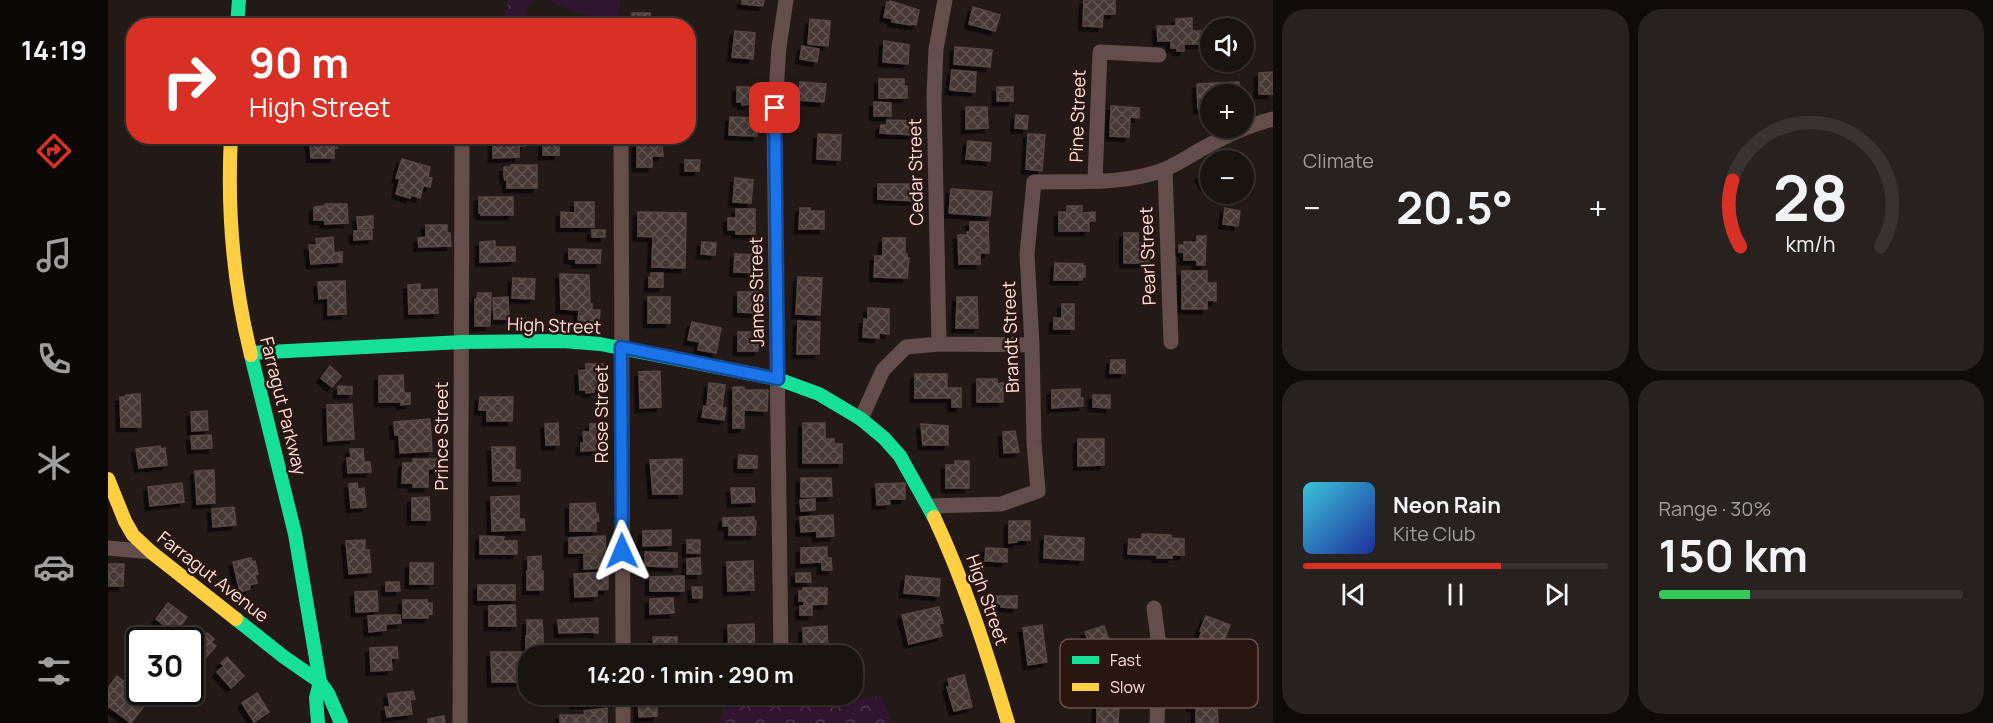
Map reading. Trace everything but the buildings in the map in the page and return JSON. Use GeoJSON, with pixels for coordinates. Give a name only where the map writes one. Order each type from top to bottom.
{"type":"FeatureCollection","features":[{"type":"Feature","properties":{"kind":"street"},"geometry":{"type":"LineString","coordinates":[[238,18],[239,0]]}},
{"type":"Feature","properties":{"kind":"street","name":"James Street"},"geometry":{"type":"LineString","coordinates":[[781,645],[774,112],[778,47],[786,0]]}},
{"type":"Feature","properties":{"kind":"street","name":"Cedar Street"},"geometry":{"type":"LineString","coordinates":[[939,344],[934,96],[936,49],[945,0]]}},
{"type":"Feature","properties":{"kind":"street","name":"Pine Street"},"geometry":{"type":"LineString","coordinates":[[1095,181],[1100,52],[1159,55]]}},
{"type":"Feature","properties":{"kind":"street"},"geometry":{"type":"LineString","coordinates":[[1095,181],[1135,177],[1165,170],[1205,147],[1256,123],[1273,119]]}},
{"type":"Feature","properties":{"kind":"street","name":"Farragut Parkway"},"geometry":{"type":"LineString","coordinates":[[231,144],[229,201],[240,304],[290,512],[321,682]]}},
{"type":"Feature","properties":{"kind":"street","name":"Rose Street"},"geometry":{"type":"LineString","coordinates":[[621,144],[623,645]]}},
{"type":"Feature","properties":{"kind":"street","name":"Prince Street"},"geometry":{"type":"LineString","coordinates":[[460,723],[462,148]]}},
{"type":"Feature","properties":{"kind":"street","name":"Pearl Street"},"geometry":{"type":"LineString","coordinates":[[1165,170],[1171,342]]}},
{"type":"Feature","properties":{"kind":"street","name":"Brandt Street"},"geometry":{"type":"LineString","coordinates":[[929,506],[1001,504],[1038,491],[1027,254],[1034,182],[1095,181]]}},
{"type":"Feature","properties":{"kind":"street","name":"High Street"},"geometry":{"type":"LineString","coordinates":[[251,353],[462,342],[563,341],[621,347],[778,379],[819,394],[861,419],[884,438],[900,456],[929,506],[952,555],[1008,723]]}},
{"type":"Feature","properties":{"kind":"street"},"geometry":{"type":"LineString","coordinates":[[861,419],[884,370],[906,347],[939,344],[1032,345]]}},
{"type":"Feature","properties":{"kind":"street","name":"Farragut Avenue"},"geometry":{"type":"LineString","coordinates":[[108,479],[133,535],[151,552],[284,657],[321,682],[341,723]]}},
{"type":"Feature","properties":{"kind":"street"},"geometry":{"type":"LineString","coordinates":[[108,548],[151,552]]}},
{"type":"Feature","properties":{"kind":"street"},"geometry":{"type":"LineString","coordinates":[[1154,608],[1158,639]]}},
{"type":"Feature","properties":{"kind":"street"},"geometry":{"type":"LineString","coordinates":[[318,723],[316,698],[321,682]]}},
{"type":"Feature","properties":{"kind":"street"},"geometry":{"type":"LineString","coordinates":[[623,705],[623,723]]}},
{"type":"Feature","properties":{"kind":"street"},"geometry":{"type":"LineString","coordinates":[[1157,708],[1157,723]]}},
{"type":"Feature","properties":{"kind":"green space"},"geometry":{"type":"Polygon","coordinates":[[[507,0],[532,0],[532,4],[526,7],[527,14],[532,18],[504,18],[508,6],[507,0]]]}},
{"type":"Feature","properties":{"kind":"green space"},"geometry":{"type":"Polygon","coordinates":[[[548,0],[620,0],[619,18],[582,14],[548,0]]]}},
{"type":"Feature","properties":{"kind":"green space"},"geometry":{"type":"Polygon","coordinates":[[[881,696],[892,723],[718,723],[724,705],[863,705],[863,698],[881,696]]]}},
{"type":"Feature","properties":{"kind":"traffic: fast"},"geometry":{"type":"LineString","coordinates":[[238,18],[239,0]]}},
{"type":"Feature","properties":{"kind":"traffic: fast"},"geometry":{"type":"LineString","coordinates":[[251,353],[462,342],[563,341],[600,344],[778,379],[819,394],[861,419],[884,438],[900,456],[934,517]]}},
{"type":"Feature","properties":{"kind":"traffic: fast"},"geometry":{"type":"LineString","coordinates":[[251,355],[295,534],[320,682],[316,698],[318,723]]}},
{"type":"Feature","properties":{"kind":"traffic: fast"},"geometry":{"type":"LineString","coordinates":[[236,619],[320,682],[328,693],[341,723]]}},
{"type":"Feature","properties":{"kind":"traffic: slow"},"geometry":{"type":"LineString","coordinates":[[231,144],[233,246],[240,301],[251,355]]}},
{"type":"Feature","properties":{"kind":"traffic: slow"},"geometry":{"type":"LineString","coordinates":[[108,479],[133,535],[236,619]]}},
{"type":"Feature","properties":{"kind":"traffic: slow"},"geometry":{"type":"LineString","coordinates":[[934,517],[966,593],[1008,723]]}},
{"type":"Feature","properties":{"kind":"route"},"geometry":{"type":"LineString","coordinates":[[622,551],[621,347],[778,379],[775,108]]}}]}
